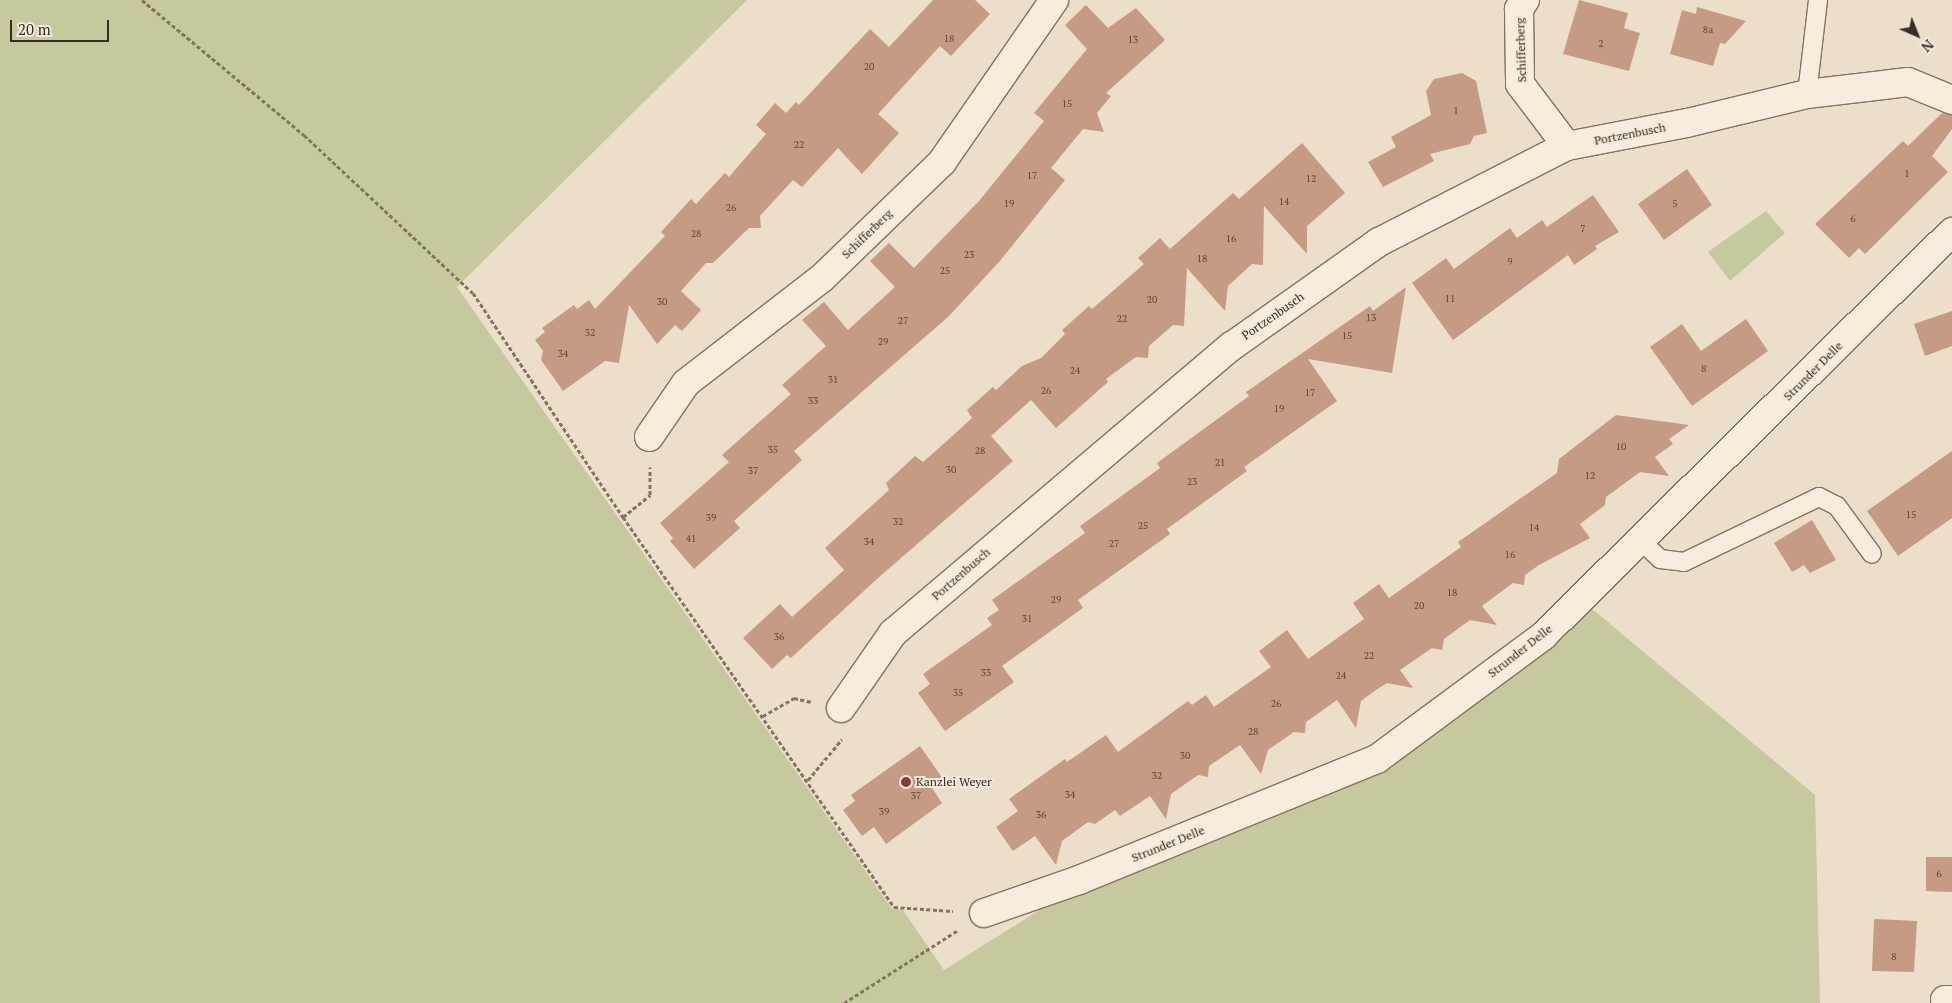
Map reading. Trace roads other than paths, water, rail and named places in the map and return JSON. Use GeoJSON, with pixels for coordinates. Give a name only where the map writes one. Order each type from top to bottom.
{"type":"FeatureCollection","features":[{"type":"Feature","properties":{"kind":"street","name":"Schifferberg"},"geometry":{"type":"LineString","coordinates":[[649,437],[686,383],[822,278],[942,162],[1054,0]]}},
{"type":"Feature","properties":{"kind":"street","name":"Schifferberg"},"geometry":{"type":"LineString","coordinates":[[1525,0],[1520,9],[1520,84],[1567,146]]}},
{"type":"Feature","properties":{"kind":"street","name":"Portzenbusch"},"geometry":{"type":"LineString","coordinates":[[841,708],[893,633],[1232,346],[1379,242],[1567,146],[1687,123],[1807,94],[1908,82],[1952,100]]}},
{"type":"Feature","properties":{"kind":"street","name":"Strunder Delle"},"geometry":{"type":"LineString","coordinates":[[984,913],[1079,880],[1377,759],[1543,636],[1952,232]]}},
{"type":"Feature","properties":{"kind":"lane"},"geometry":{"type":"LineString","coordinates":[[1807,94],[1818,0]]}},
{"type":"Feature","properties":{"kind":"lane"},"geometry":{"type":"LineString","coordinates":[[1641,541],[1660,559],[1684,562],[1819,497],[1837,506],[1872,554]]}},
{"type":"Feature","properties":{"kind":"place","name":"Kanzlei Weyer"},"geometry":{"type":"Point","coordinates":[906,782]}}]}
